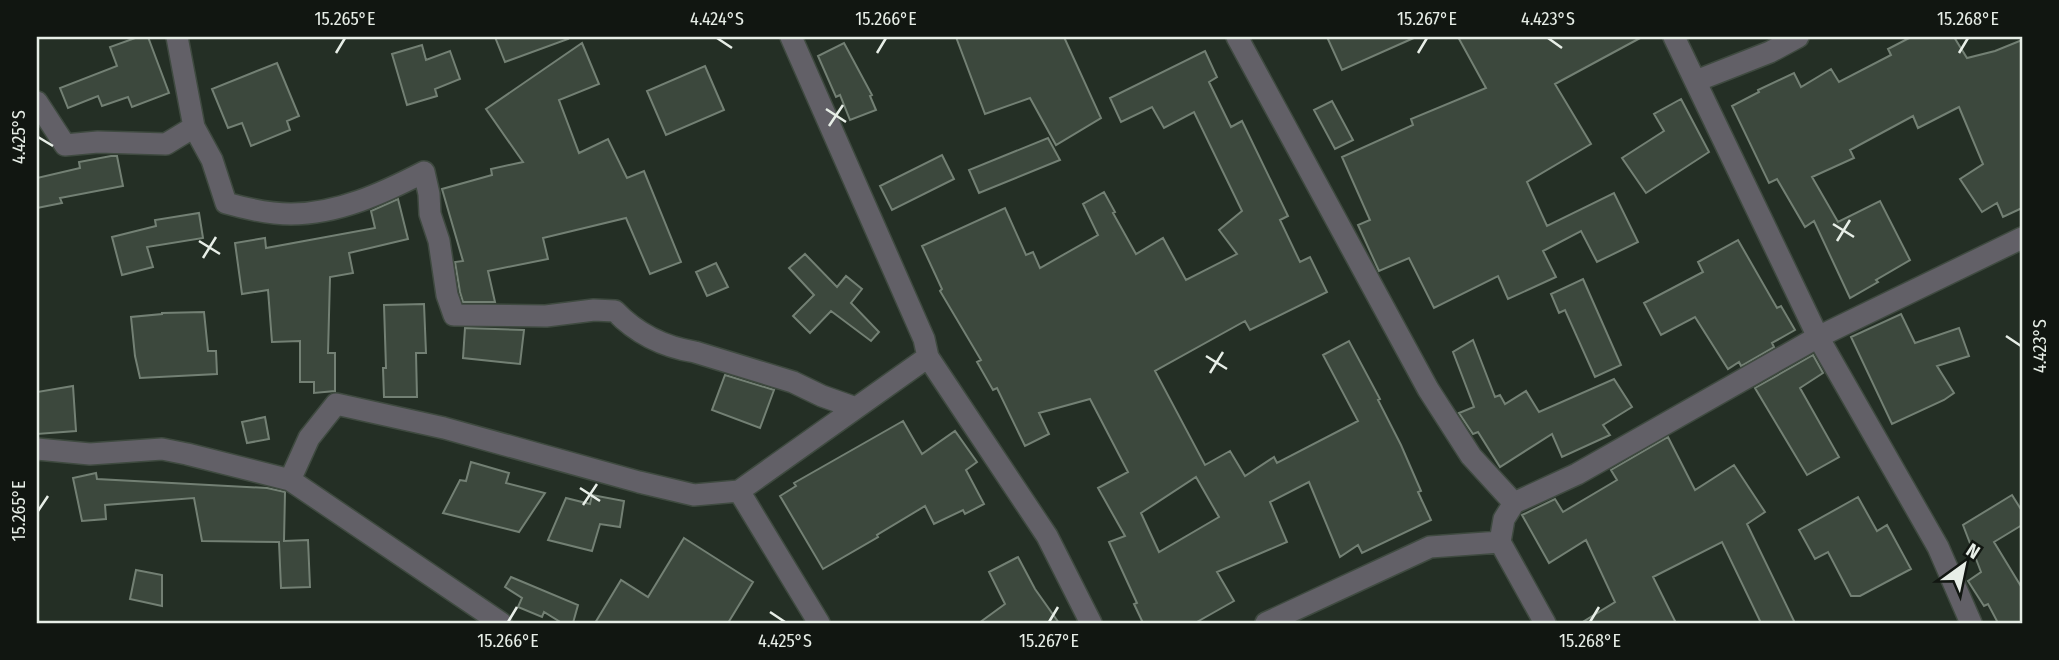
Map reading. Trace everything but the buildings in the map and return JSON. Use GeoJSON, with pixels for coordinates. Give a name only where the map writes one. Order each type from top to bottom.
{"type":"FeatureCollection","features":[{"type":"Feature","properties":{"kind":"street"},"geometry":{"type":"LineString","coordinates":[[177,37],[194,127],[212,160],[226,204],[256,211],[292,214],[343,207],[389,190],[424,172],[430,214],[439,241],[447,295],[454,315],[546,316],[594,310],[615,311],[628,324],[655,340],[680,350],[695,352],[793,382],[821,396],[856,408]]}},
{"type":"Feature","properties":{"kind":"street"},"geometry":{"type":"LineString","coordinates":[[791,37],[924,339],[929,357],[1047,536],[1091,623]]}},
{"type":"Feature","properties":{"kind":"street"},"geometry":{"type":"LineString","coordinates":[[1237,37],[1428,389],[1471,456],[1514,503]]}},
{"type":"Feature","properties":{"kind":"street"},"geometry":{"type":"LineString","coordinates":[[1674,37],[1818,337],[1938,547],[1971,623]]}},
{"type":"Feature","properties":{"kind":"street"},"geometry":{"type":"LineString","coordinates":[[1696,81],[1770,52],[1798,37]]}},
{"type":"Feature","properties":{"kind":"street"},"geometry":{"type":"LineString","coordinates":[[37,102],[65,145],[98,142],[166,144],[194,127]]}},
{"type":"Feature","properties":{"kind":"street"},"geometry":{"type":"LineString","coordinates":[[1545,623],[1500,542],[1504,519],[1514,503],[1577,474],[1818,337],[2022,238]]}},
{"type":"Feature","properties":{"kind":"street"},"geometry":{"type":"LineString","coordinates":[[290,480],[309,438],[336,404],[444,428],[694,495],[739,491],[929,357]]}},
{"type":"Feature","properties":{"kind":"street"},"geometry":{"type":"LineString","coordinates":[[37,449],[90,454],[162,449],[290,480],[501,623]]}},
{"type":"Feature","properties":{"kind":"street"},"geometry":{"type":"LineString","coordinates":[[739,491],[819,623]]}},
{"type":"Feature","properties":{"kind":"street"},"geometry":{"type":"LineString","coordinates":[[1266,623],[1430,547],[1500,542]]}}]}
